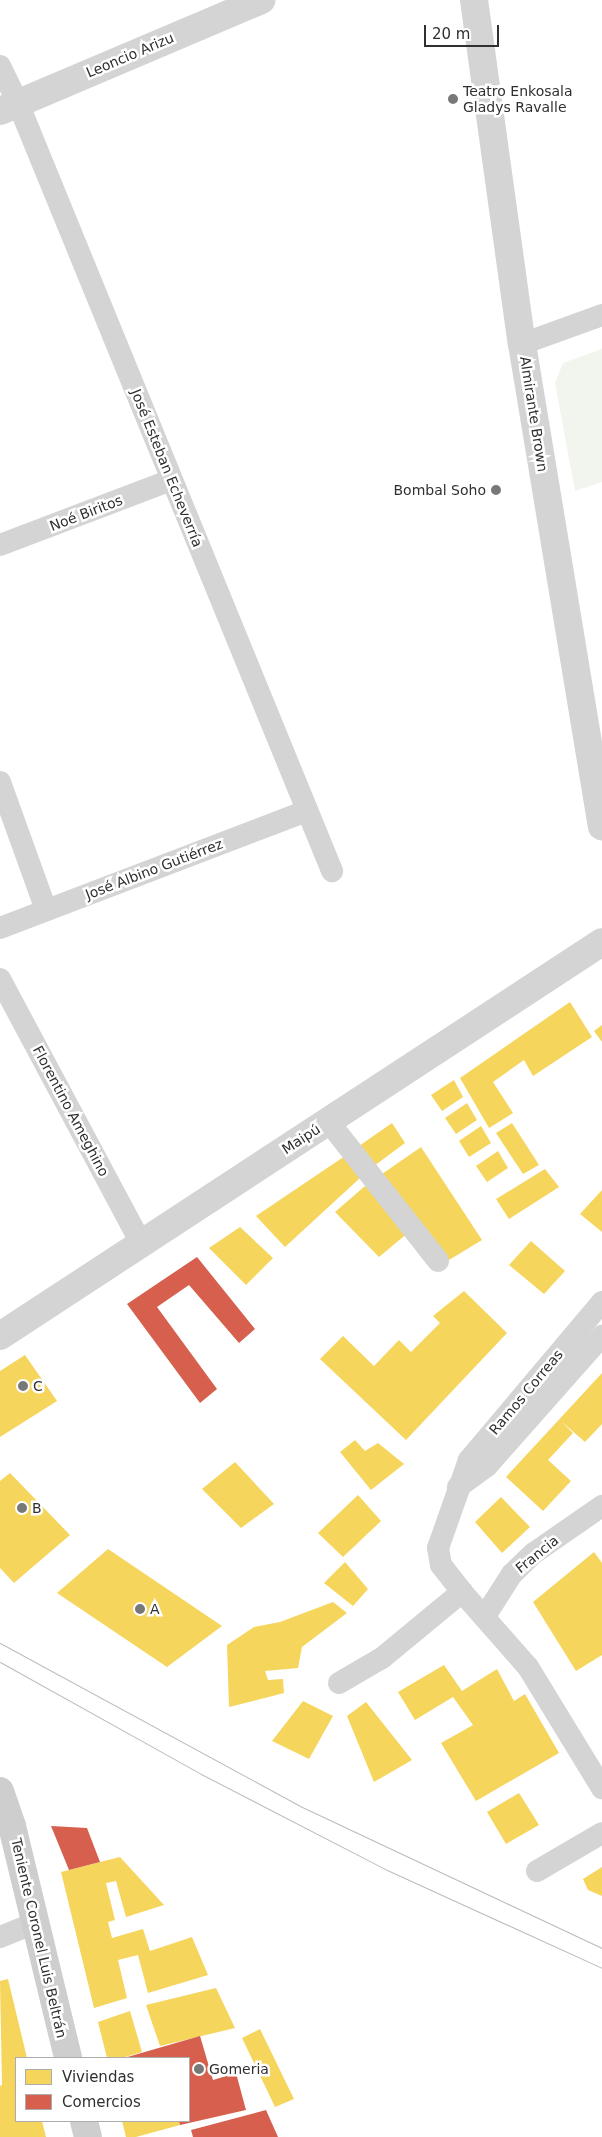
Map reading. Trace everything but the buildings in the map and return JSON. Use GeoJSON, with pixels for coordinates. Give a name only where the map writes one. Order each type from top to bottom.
{"type":"FeatureCollection","features":[{"type":"Feature","properties":{"kind":"main road","name":"Teniente Coronel Luis Beltrán"},"geometry":{"type":"LineString","coordinates":[[0,1791],[6,1822],[35,1923],[68,2057]]}},
{"type":"Feature","properties":{"kind":"main road"},"geometry":{"type":"LineString","coordinates":[[84,2122],[88,2137]]}},
{"type":"Feature","properties":{"kind":"street","name":"Leoncio Arizu"},"geometry":{"type":"LineString","coordinates":[[9,107],[261,0]]}},
{"type":"Feature","properties":{"kind":"street","name":"Almirante Brown"},"geometry":{"type":"LineString","coordinates":[[474,0],[522,344],[602,826]]}},
{"type":"Feature","properties":{"kind":"street","name":"José Esteban Echeverría"},"geometry":{"type":"LineString","coordinates":[[0,66],[9,107],[171,480],[332,871]]}},
{"type":"Feature","properties":{"kind":"street"},"geometry":{"type":"LineString","coordinates":[[522,344],[602,315]]}},
{"type":"Feature","properties":{"kind":"street","name":"Noé Biritos"},"geometry":{"type":"LineString","coordinates":[[0,545],[171,480]]}},
{"type":"Feature","properties":{"kind":"street"},"geometry":{"type":"LineString","coordinates":[[0,782],[46,910]]}},
{"type":"Feature","properties":{"kind":"street","name":"José Albino Gutiérrez"},"geometry":{"type":"LineString","coordinates":[[0,928],[307,811]]}},
{"type":"Feature","properties":{"kind":"street","name":"Maipú"},"geometry":{"type":"LineString","coordinates":[[0,1336],[602,942]]}},
{"type":"Feature","properties":{"kind":"street","name":"Florentino Ameghino"},"geometry":{"type":"LineString","coordinates":[[0,978],[142,1244]]}},
{"type":"Feature","properties":{"kind":"street"},"geometry":{"type":"LineString","coordinates":[[328,1121],[438,1261]]}},
{"type":"Feature","properties":{"kind":"street","name":"Ramos Correas"},"geometry":{"type":"LineString","coordinates":[[462,1592],[441,1565],[438,1548],[468,1460],[602,1302]]}},
{"type":"Feature","properties":{"kind":"street","name":"Ramos Correas"},"geometry":{"type":"LineString","coordinates":[[458,1487],[487,1466],[602,1336]]}},
{"type":"Feature","properties":{"kind":"street","name":"Francia"},"geometry":{"type":"LineString","coordinates":[[485,1616],[512,1574],[534,1553],[602,1506]]}},
{"type":"Feature","properties":{"kind":"street"},"geometry":{"type":"LineString","coordinates":[[339,1683],[382,1658],[462,1592],[528,1667],[602,1788]]}},
{"type":"Feature","properties":{"kind":"street"},"geometry":{"type":"LineString","coordinates":[[537,1871],[602,1833]]}},
{"type":"Feature","properties":{"kind":"street"},"geometry":{"type":"LineString","coordinates":[[0,1937],[35,1923]]}},
{"type":"Feature","properties":{"kind":"shaded area"},"geometry":{"type":"Polygon","coordinates":[[[602,349],[602,482],[575,491],[555,383],[563,363],[602,349]]]}},
{"type":"Feature","properties":{"kind":"tram line"},"geometry":{"type":"LineString","coordinates":[[0,1643],[300,1806],[602,1948]]}},
{"type":"Feature","properties":{"kind":"tram line"},"geometry":{"type":"LineString","coordinates":[[0,1662],[201,1774],[387,1870],[602,1968]]}},
{"type":"Feature","properties":{"kind":"place","name":"Teatro Enkosala Gladys Ravalle"},"geometry":{"type":"Point","coordinates":[453,99]}},
{"type":"Feature","properties":{"kind":"place","name":"Bombal Soho"},"geometry":{"type":"Point","coordinates":[496,490]}},
{"type":"Feature","properties":{"kind":"place","name":"C"},"geometry":{"type":"Point","coordinates":[23,1386]}},
{"type":"Feature","properties":{"kind":"place","name":"B"},"geometry":{"type":"Point","coordinates":[22,1508]}},
{"type":"Feature","properties":{"kind":"place","name":"A"},"geometry":{"type":"Point","coordinates":[140,1609]}},
{"type":"Feature","properties":{"kind":"place","name":"Gomeria"},"geometry":{"type":"Point","coordinates":[199,2069]}}]}
